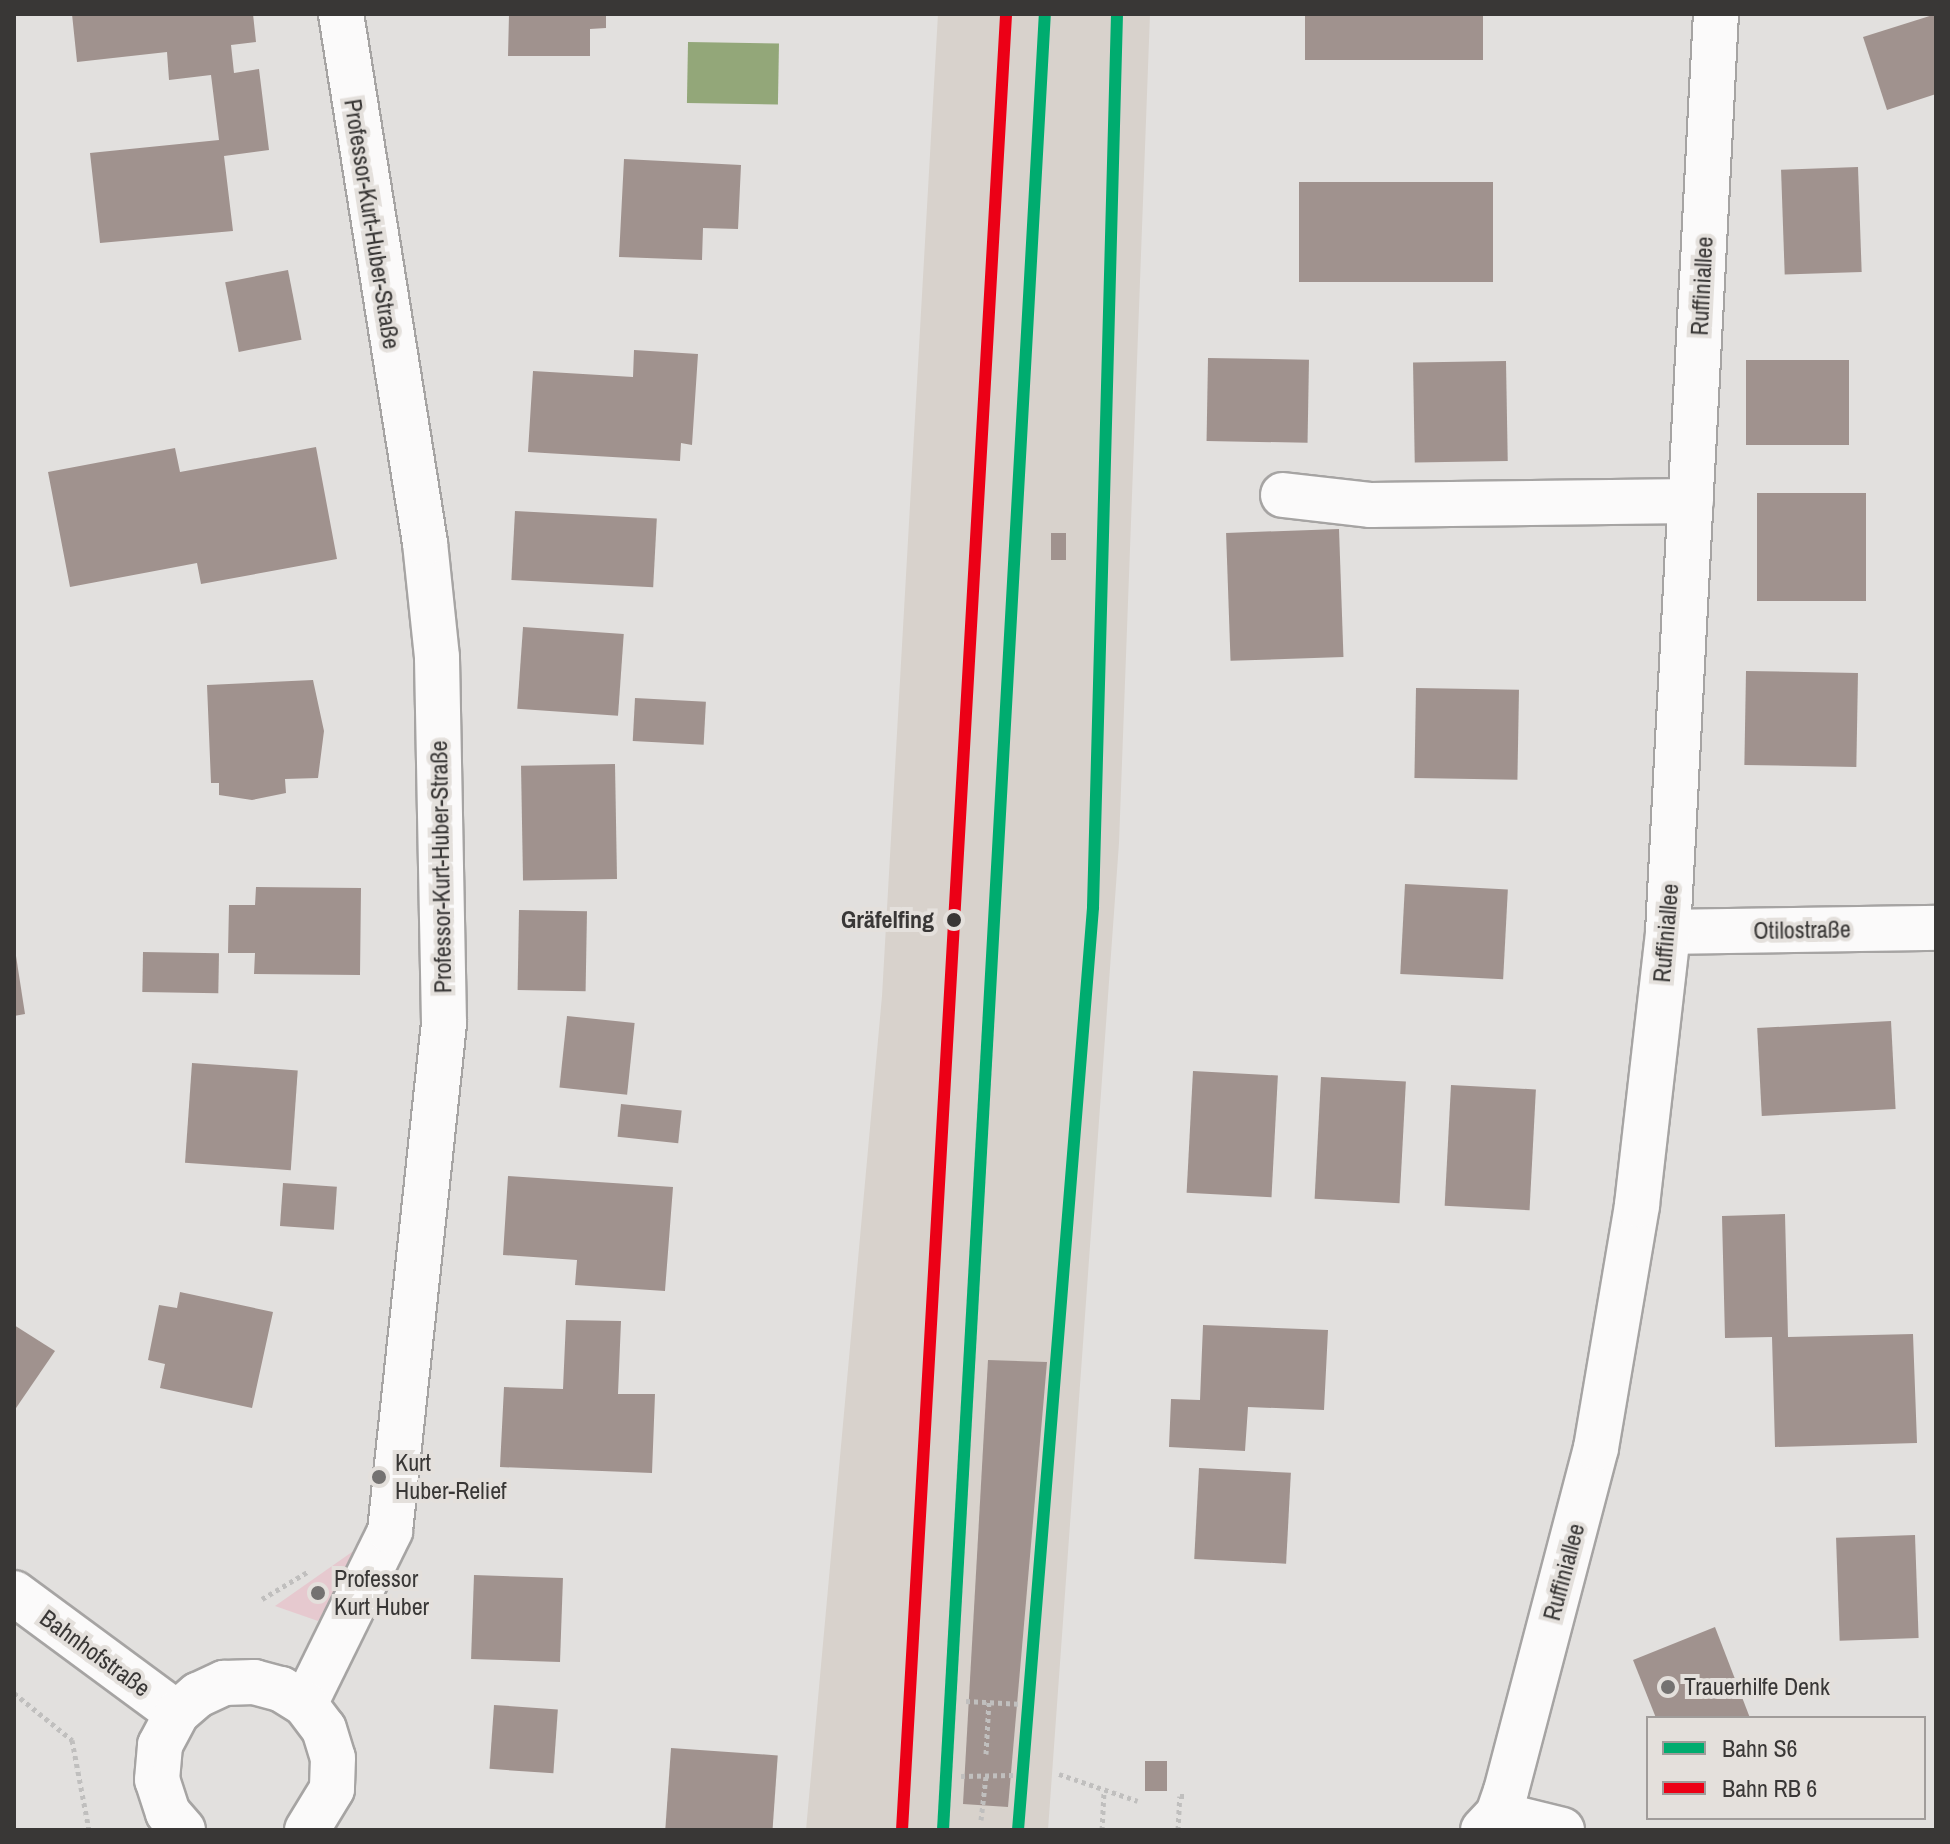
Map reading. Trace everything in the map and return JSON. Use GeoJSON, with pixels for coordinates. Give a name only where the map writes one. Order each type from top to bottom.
{"type":"FeatureCollection","features":[{"type":"Feature","properties":{"kind":"street","name":"Professor-Kurt-Huber-Straße"},"geometry":{"type":"LineString","coordinates":[[305,1704],[390,1531],[444,1023],[442,816],[430,585],[341,14]]}},
{"type":"Feature","properties":{"kind":"street","name":"Ruffiniallee"},"geometry":{"type":"LineString","coordinates":[[1490,1822],[1596,1448],[1637,1205],[1668,932],[1716,14]]}},
{"type":"Feature","properties":{"kind":"street"},"geometry":{"type":"LineString","coordinates":[[1283,495],[1371,505],[1691,501]]}},
{"type":"Feature","properties":{"kind":"street","name":"Otilostraße"},"geometry":{"type":"LineString","coordinates":[[1668,932],[1936,928]]}},
{"type":"Feature","properties":{"kind":"street","name":"Bahnhofstraße"},"geometry":{"type":"LineString","coordinates":[[14,1593],[177,1713]]}},
{"type":"Feature","properties":{"kind":"street"},"geometry":{"type":"LineString","coordinates":[[183,1830],[168,1813],[157,1780],[160,1745],[177,1713],[198,1695],[224,1683],[254,1682],[281,1689],[305,1704],[324,1729],[333,1758],[332,1789],[321,1826]]}},
{"type":"Feature","properties":{"kind":"street"},"geometry":{"type":"LineString","coordinates":[[1490,1822],[1562,1830]]}},
{"type":"Feature","properties":{"kind":"path"},"geometry":{"type":"LineString","coordinates":[[262,1599],[324,1563]]}},
{"type":"Feature","properties":{"kind":"path"},"geometry":{"type":"LineString","coordinates":[[14,1693],[72,1740],[89,1830]]}},
{"type":"Feature","properties":{"kind":"path"},"geometry":{"type":"LineString","coordinates":[[966,1701],[1022,1704]]}},
{"type":"Feature","properties":{"kind":"path"},"geometry":{"type":"LineString","coordinates":[[986,1754],[989,1701]]}},
{"type":"Feature","properties":{"kind":"path"},"geometry":{"type":"LineString","coordinates":[[1059,1774],[1104,1793],[1138,1801]]}},
{"type":"Feature","properties":{"kind":"path"},"geometry":{"type":"LineString","coordinates":[[961,1776],[1013,1775]]}},
{"type":"Feature","properties":{"kind":"path"},"geometry":{"type":"LineString","coordinates":[[981,1820],[986,1776]]}},
{"type":"Feature","properties":{"kind":"path"},"geometry":{"type":"LineString","coordinates":[[1102,1830],[1104,1793]]}},
{"type":"Feature","properties":{"kind":"path"},"geometry":{"type":"LineString","coordinates":[[1178,1830],[1180,1796],[1188,1796]]}},
{"type":"Feature","properties":{"kind":"shaded area"},"geometry":{"type":"Polygon","coordinates":[[[938,14],[1150,14],[1119,843],[1048,1830],[806,1830],[882,996],[938,14]]]}},
{"type":"Feature","properties":{"kind":"shaded area"},"geometry":{"type":"Polygon","coordinates":[[[688,42],[779,44],[778,105],[687,103],[688,42]]]}},
{"type":"Feature","properties":{"kind":"shaded area"},"geometry":{"type":"Polygon","coordinates":[[[352,1552],[363,1553],[318,1621],[275,1606],[352,1552]]]}},
{"type":"Feature","properties":{"kind":"building"},"geometry":{"type":"Polygon","coordinates":[[[72,14],[253,14],[256,42],[231,45],[234,73],[259,69],[269,150],[224,156],[233,231],[100,243],[90,153],[219,140],[211,75],[169,80],[167,52],[77,62],[72,14]]]}},
{"type":"Feature","properties":{"kind":"building"},"geometry":{"type":"Polygon","coordinates":[[[509,14],[606,14],[606,28],[590,29],[590,56],[508,56],[509,14]]]}},
{"type":"Feature","properties":{"kind":"building"},"geometry":{"type":"Polygon","coordinates":[[[1305,14],[1483,14],[1483,60],[1305,60],[1305,14]]]}},
{"type":"Feature","properties":{"kind":"building"},"geometry":{"type":"Polygon","coordinates":[[[1936,14],[1936,94],[1887,110],[1863,37],[1936,14]]]}},
{"type":"Feature","properties":{"kind":"building"},"geometry":{"type":"Polygon","coordinates":[[[624,159],[741,165],[738,229],[703,228],[702,260],[619,257],[624,159]]]}},
{"type":"Feature","properties":{"kind":"building"},"geometry":{"type":"Polygon","coordinates":[[[1858,167],[1862,272],[1785,275],[1781,170],[1858,167]]]}},
{"type":"Feature","properties":{"kind":"building"},"geometry":{"type":"Polygon","coordinates":[[[1299,182],[1493,182],[1493,282],[1299,282],[1299,182]]]}},
{"type":"Feature","properties":{"kind":"building"},"geometry":{"type":"Polygon","coordinates":[[[288,270],[302,340],[239,352],[225,282],[288,270]]]}},
{"type":"Feature","properties":{"kind":"building"},"geometry":{"type":"Polygon","coordinates":[[[634,350],[698,354],[692,445],[681,443],[680,461],[528,452],[533,371],[633,377],[634,350]]]}},
{"type":"Feature","properties":{"kind":"building"},"geometry":{"type":"Polygon","coordinates":[[[1208,358],[1309,360],[1308,443],[1207,441],[1208,358]]]}},
{"type":"Feature","properties":{"kind":"building"},"geometry":{"type":"Polygon","coordinates":[[[1746,360],[1849,360],[1849,445],[1746,445],[1746,360]]]}},
{"type":"Feature","properties":{"kind":"building"},"geometry":{"type":"Polygon","coordinates":[[[1506,361],[1508,461],[1415,463],[1413,363],[1506,361]]]}},
{"type":"Feature","properties":{"kind":"building"},"geometry":{"type":"Polygon","coordinates":[[[316,447],[337,559],[201,584],[197,563],[70,587],[48,472],[175,448],[180,472],[316,447]]]}},
{"type":"Feature","properties":{"kind":"building"},"geometry":{"type":"Polygon","coordinates":[[[1757,493],[1866,493],[1866,601],[1757,601],[1757,493]]]}},
{"type":"Feature","properties":{"kind":"building"},"geometry":{"type":"Polygon","coordinates":[[[515,511],[657,518],[653,587],[511,580],[515,511]]]}},
{"type":"Feature","properties":{"kind":"building"},"geometry":{"type":"Polygon","coordinates":[[[1339,529],[1343,657],[1231,661],[1226,533],[1339,529]]]}},
{"type":"Feature","properties":{"kind":"building"},"geometry":{"type":"Polygon","coordinates":[[[1051,533],[1066,533],[1066,560],[1051,560],[1051,533]]]}},
{"type":"Feature","properties":{"kind":"building"},"geometry":{"type":"Polygon","coordinates":[[[523,627],[624,634],[618,716],[517,709],[523,627]]]}},
{"type":"Feature","properties":{"kind":"building"},"geometry":{"type":"Polygon","coordinates":[[[1746,671],[1858,673],[1856,767],[1744,765],[1746,671]]]}},
{"type":"Feature","properties":{"kind":"building"},"geometry":{"type":"Polygon","coordinates":[[[313,680],[324,731],[318,778],[285,779],[286,793],[252,800],[219,795],[219,783],[211,783],[207,685],[313,680]]]}},
{"type":"Feature","properties":{"kind":"building"},"geometry":{"type":"Polygon","coordinates":[[[1416,688],[1519,690],[1517,780],[1414,778],[1416,688]]]}},
{"type":"Feature","properties":{"kind":"building"},"geometry":{"type":"Polygon","coordinates":[[[635,698],[706,702],[704,745],[633,741],[635,698]]]}},
{"type":"Feature","properties":{"kind":"building"},"geometry":{"type":"Polygon","coordinates":[[[615,764],[617,879],[523,881],[521,766],[615,764]]]}},
{"type":"Feature","properties":{"kind":"building"},"geometry":{"type":"Polygon","coordinates":[[[1405,884],[1508,889],[1503,979],[1400,974],[1405,884]]]}},
{"type":"Feature","properties":{"kind":"building"},"geometry":{"type":"Polygon","coordinates":[[[256,887],[361,888],[360,975],[254,974],[255,953],[228,953],[229,905],[255,905],[256,887]]]}},
{"type":"Feature","properties":{"kind":"building"},"geometry":{"type":"Polygon","coordinates":[[[519,910],[587,911],[586,991],[518,990],[519,910]]]}},
{"type":"Feature","properties":{"kind":"building"},"geometry":{"type":"Polygon","coordinates":[[[14,943],[25,1014],[14,1016],[14,943]]]}},
{"type":"Feature","properties":{"kind":"building"},"geometry":{"type":"Polygon","coordinates":[[[143,952],[219,953],[218,993],[142,992],[143,952]]]}},
{"type":"Feature","properties":{"kind":"building"},"geometry":{"type":"Polygon","coordinates":[[[567,1016],[635,1023],[627,1095],[559,1088],[567,1016]]]}},
{"type":"Feature","properties":{"kind":"building"},"geometry":{"type":"Polygon","coordinates":[[[1891,1021],[1896,1109],[1762,1116],[1757,1028],[1891,1021]]]}},
{"type":"Feature","properties":{"kind":"building"},"geometry":{"type":"Polygon","coordinates":[[[192,1063],[298,1070],[291,1170],[185,1163],[192,1063]]]}},
{"type":"Feature","properties":{"kind":"building"},"geometry":{"type":"Polygon","coordinates":[[[1193,1071],[1278,1075],[1271,1197],[1187,1193],[1193,1071]]]}},
{"type":"Feature","properties":{"kind":"building"},"geometry":{"type":"Polygon","coordinates":[[[1321,1077],[1406,1081],[1399,1203],[1315,1199],[1321,1077]]]}},
{"type":"Feature","properties":{"kind":"building"},"geometry":{"type":"Polygon","coordinates":[[[1451,1085],[1536,1089],[1530,1210],[1445,1206],[1451,1085]]]}},
{"type":"Feature","properties":{"kind":"building"},"geometry":{"type":"Polygon","coordinates":[[[621,1104],[682,1110],[678,1143],[618,1137],[621,1104]]]}},
{"type":"Feature","properties":{"kind":"building"},"geometry":{"type":"Polygon","coordinates":[[[508,1176],[673,1187],[665,1291],[575,1285],[577,1260],[503,1255],[508,1176]]]}},
{"type":"Feature","properties":{"kind":"building"},"geometry":{"type":"Polygon","coordinates":[[[283,1183],[337,1187],[334,1230],[280,1226],[283,1183]]]}},
{"type":"Feature","properties":{"kind":"building"},"geometry":{"type":"Polygon","coordinates":[[[1785,1214],[1788,1337],[1913,1334],[1917,1443],[1775,1447],[1772,1337],[1725,1338],[1722,1216],[1785,1214]]]}},
{"type":"Feature","properties":{"kind":"building"},"geometry":{"type":"Polygon","coordinates":[[[180,1292],[273,1312],[252,1408],[160,1388],[165,1364],[148,1360],[159,1305],[177,1308],[180,1292]]]}},
{"type":"Feature","properties":{"kind":"building"},"geometry":{"type":"Polygon","coordinates":[[[566,1320],[621,1321],[618,1394],[655,1394],[652,1473],[500,1467],[504,1387],[563,1389],[566,1320]]]}},
{"type":"Feature","properties":{"kind":"building"},"geometry":{"type":"Polygon","coordinates":[[[14,1325],[55,1351],[14,1411],[14,1325]]]}},
{"type":"Feature","properties":{"kind":"building"},"geometry":{"type":"Polygon","coordinates":[[[1203,1325],[1328,1330],[1324,1410],[1248,1407],[1245,1451],[1169,1447],[1171,1399],[1200,1400],[1203,1325]]]}},
{"type":"Feature","properties":{"kind":"building"},"geometry":{"type":"Polygon","coordinates":[[[988,1360],[1047,1362],[1008,1807],[963,1804],[988,1360]]]}},
{"type":"Feature","properties":{"kind":"building"},"geometry":{"type":"Polygon","coordinates":[[[1199,1468],[1291,1473],[1286,1564],[1194,1559],[1199,1468]]]}},
{"type":"Feature","properties":{"kind":"building"},"geometry":{"type":"Polygon","coordinates":[[[1915,1535],[1919,1638],[1840,1641],[1836,1538],[1915,1535]]]}},
{"type":"Feature","properties":{"kind":"building"},"geometry":{"type":"Polygon","coordinates":[[[474,1575],[563,1578],[560,1662],[471,1659],[474,1575]]]}},
{"type":"Feature","properties":{"kind":"building"},"geometry":{"type":"Polygon","coordinates":[[[1715,1627],[1749,1716],[1655,1716],[1633,1660],[1715,1627]]]}},
{"type":"Feature","properties":{"kind":"building"},"geometry":{"type":"Polygon","coordinates":[[[494,1705],[558,1709],[553,1773],[490,1769],[494,1705]]]}},
{"type":"Feature","properties":{"kind":"building"},"geometry":{"type":"Polygon","coordinates":[[[671,1748],[778,1755],[773,1830],[665,1830],[671,1748]]]}},
{"type":"Feature","properties":{"kind":"building"},"geometry":{"type":"Polygon","coordinates":[[[1145,1761],[1167,1761],[1167,1791],[1145,1791],[1145,1761]]]}},
{"type":"Feature","properties":{"kind":"rail line","name":"S6"},"geometry":{"type":"LineString","coordinates":[[943,1830],[1045,14]]}},
{"type":"Feature","properties":{"kind":"rail line","name":"S6"},"geometry":{"type":"LineString","coordinates":[[1018,1830],[1093,907],[1117,14]]}},
{"type":"Feature","properties":{"kind":"transit line"},"geometry":{"type":"LineString","coordinates":[[902,1830],[1006,14]]}},
{"type":"Feature","properties":{"kind":"place","name":"Gräfelfing"},"geometry":{"type":"Point","coordinates":[954,920]}},
{"type":"Feature","properties":{"kind":"place","name":"Kurt Huber-Relief"},"geometry":{"type":"Point","coordinates":[379,1477]}},
{"type":"Feature","properties":{"kind":"place","name":"Professor Kurt Huber"},"geometry":{"type":"Point","coordinates":[318,1593]}},
{"type":"Feature","properties":{"kind":"place","name":"Trauerhilfe Denk"},"geometry":{"type":"Point","coordinates":[1668,1687]}}]}
